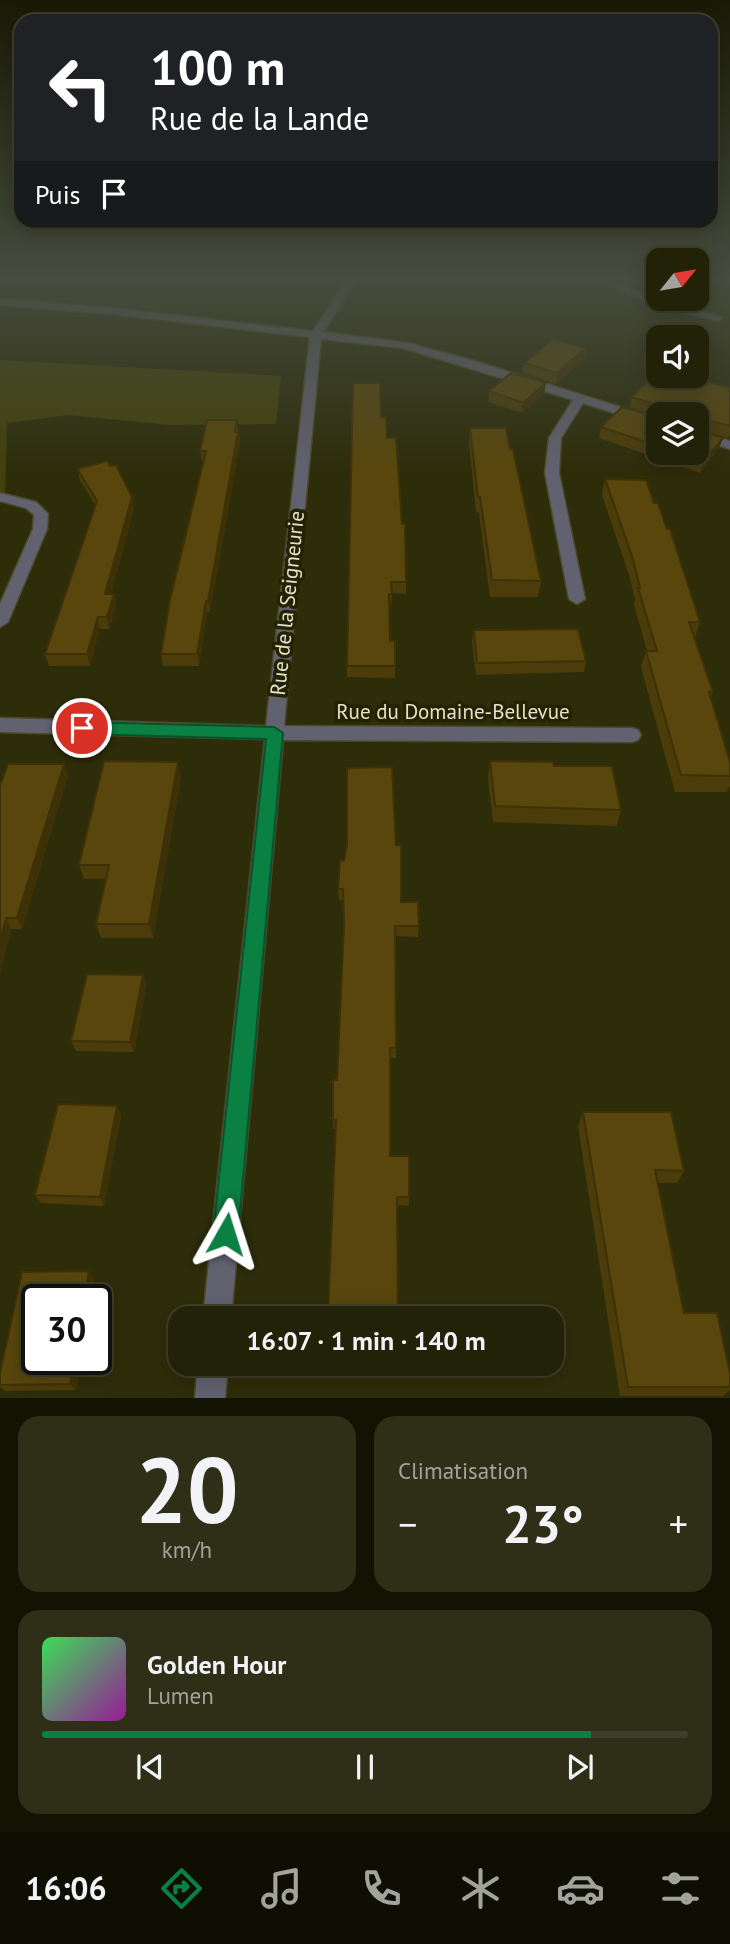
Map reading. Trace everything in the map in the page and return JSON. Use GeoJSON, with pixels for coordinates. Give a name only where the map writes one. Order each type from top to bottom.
{"type":"FeatureCollection","features":[{"type":"Feature","properties":{"kind":"street","name":"Rue de la Seigneurie"},"geometry":{"type":"LineString","coordinates":[[219,1306],[274,733],[315,342]]}},
{"type":"Feature","properties":{"kind":"street"},"geometry":{"type":"LineString","coordinates":[[377,342],[433,352],[646,419]]}},
{"type":"Feature","properties":{"kind":"street"},"geometry":{"type":"LineString","coordinates":[[577,599],[552,473],[555,438],[579,399]]}},
{"type":"Feature","properties":{"kind":"street"},"geometry":{"type":"LineString","coordinates":[[709,438],[730,444]]}},
{"type":"Feature","properties":{"kind":"street"},"geometry":{"type":"LineString","coordinates":[[0,497],[31,505],[41,514],[40,529],[0,622]]}},
{"type":"Feature","properties":{"kind":"street","name":"Rue du Domaine-Bellevue"},"geometry":{"type":"LineString","coordinates":[[0,725],[274,733],[632,735]]}},
{"type":"Feature","properties":{"kind":"street"},"geometry":{"type":"LineString","coordinates":[[210,1398],[212,1376]]}},
{"type":"Feature","properties":{"kind":"shaded area"},"geometry":{"type":"Polygon","coordinates":[[[0,360],[281,376],[276,424],[171,425],[68,415],[7,423],[5,497],[0,497],[0,360]]]}},
{"type":"Feature","properties":{"kind":"building"},"geometry":{"type":"Polygon","coordinates":[[[549,342],[565,342],[586,348],[557,373],[524,363],[549,342]]]}},
{"type":"Feature","properties":{"kind":"building"},"geometry":{"type":"Polygon","coordinates":[[[511,373],[546,383],[523,403],[489,391],[511,373]]]}},
{"type":"Feature","properties":{"kind":"building"},"geometry":{"type":"Polygon","coordinates":[[[709,382],[730,388],[730,426],[709,420],[709,402],[648,402],[632,397],[646,383],[646,388],[709,388],[709,382]]]}},
{"type":"Feature","properties":{"kind":"building"},"geometry":{"type":"Polygon","coordinates":[[[353,383],[380,383],[381,417],[386,417],[387,438],[396,438],[402,524],[405,524],[406,582],[391,582],[392,594],[389,594],[390,641],[395,641],[395,666],[347,666],[353,383]]]}},
{"type":"Feature","properties":{"kind":"building"},"geometry":{"type":"Polygon","coordinates":[[[622,407],[646,414],[646,442],[601,427],[622,407]]]}},
{"type":"Feature","properties":{"kind":"building"},"geometry":{"type":"Polygon","coordinates":[[[207,420],[237,420],[235,432],[238,432],[208,601],[197,654],[161,654],[170,600],[206,451],[200,451],[207,420]]]}},
{"type":"Feature","properties":{"kind":"building"},"geometry":{"type":"Polygon","coordinates":[[[470,428],[506,428],[510,449],[513,449],[541,581],[492,580],[470,428]]]}},
{"type":"Feature","properties":{"kind":"building"},"geometry":{"type":"Polygon","coordinates":[[[709,433],[723,438],[709,455],[709,433]]]}},
{"type":"Feature","properties":{"kind":"building"},"geometry":{"type":"Polygon","coordinates":[[[107,461],[110,466],[116,465],[132,497],[105,594],[114,594],[107,617],[98,617],[87,654],[45,654],[97,501],[77,469],[107,461]]]}},
{"type":"Feature","properties":{"kind":"building"},"geometry":{"type":"Polygon","coordinates":[[[605,479],[646,480],[654,503],[658,503],[667,529],[670,529],[700,622],[689,622],[713,692],[709,692],[730,762],[730,776],[681,775],[646,651],[657,651],[638,588],[633,559],[605,479]]]}},
{"type":"Feature","properties":{"kind":"building"},"geometry":{"type":"Polygon","coordinates":[[[578,629],[586,661],[477,663],[474,630],[578,629]]]}},
{"type":"Feature","properties":{"kind":"building"},"geometry":{"type":"Polygon","coordinates":[[[104,761],[178,762],[149,924],[96,924],[109,865],[79,865],[104,761]]]}},
{"type":"Feature","properties":{"kind":"building"},"geometry":{"type":"Polygon","coordinates":[[[490,761],[553,762],[554,766],[612,766],[621,810],[495,806],[490,761]]]}},
{"type":"Feature","properties":{"kind":"building"},"geometry":{"type":"Polygon","coordinates":[[[8,764],[64,764],[17,918],[6,918],[0,941],[0,786],[8,764]]]}},
{"type":"Feature","properties":{"kind":"building"},"geometry":{"type":"Polygon","coordinates":[[[392,767],[396,845],[401,845],[401,902],[418,902],[419,926],[395,926],[396,1048],[390,1048],[390,1156],[409,1156],[409,1197],[397,1197],[398,1306],[328,1306],[336,1120],[333,1120],[333,1080],[337,1080],[344,925],[343,889],[338,889],[340,860],[344,861],[347,844],[347,768],[392,767]]]}},
{"type":"Feature","properties":{"kind":"building"},"geometry":{"type":"Polygon","coordinates":[[[87,974],[143,975],[130,1042],[71,1041],[87,974]]]}},
{"type":"Feature","properties":{"kind":"building"},"geometry":{"type":"Polygon","coordinates":[[[58,1104],[117,1106],[100,1197],[35,1195],[58,1104]]]}},
{"type":"Feature","properties":{"kind":"building"},"geometry":{"type":"Polygon","coordinates":[[[583,1112],[671,1112],[684,1171],[655,1170],[684,1313],[717,1313],[730,1373],[730,1387],[628,1387],[583,1112]]]}},
{"type":"Feature","properties":{"kind":"building"},"geometry":{"type":"Polygon","coordinates":[[[89,1271],[87,1284],[21,1284],[21,1375],[72,1375],[70,1384],[0,1385],[0,1373],[22,1272],[89,1271]]]}},
{"type":"Feature","properties":{"kind":"route"},"geometry":{"type":"LineString","coordinates":[[82,728],[274,733],[226,1234]]}}]}
